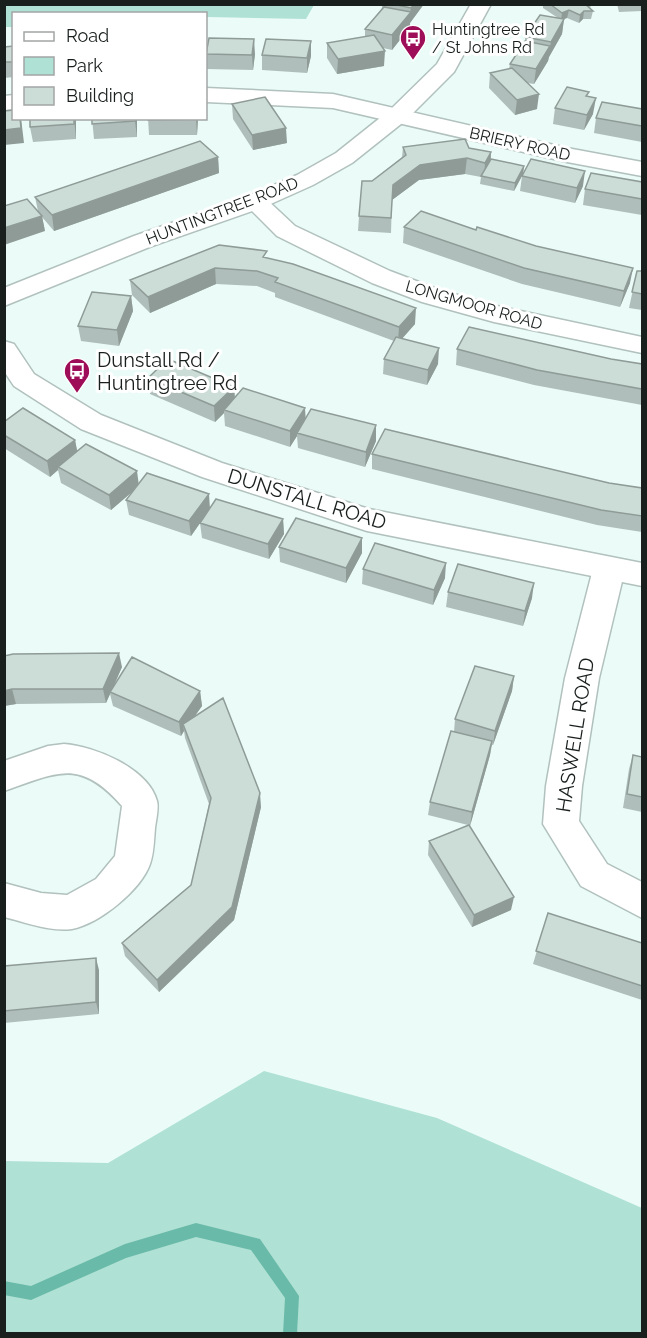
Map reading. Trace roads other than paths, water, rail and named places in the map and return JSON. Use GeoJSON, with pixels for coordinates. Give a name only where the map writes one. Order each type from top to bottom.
{"type":"FeatureCollection","features":[{"type":"Feature","properties":{"kind":"street","name":"HUNTINGTREE ROAD"},"geometry":{"type":"LineString","coordinates":[[4,298],[143,241],[255,202],[305,180],[344,158],[398,115],[446,67],[481,4]]}},
{"type":"Feature","properties":{"kind":"street","name":"BRIERY ROAD"},"geometry":{"type":"LineString","coordinates":[[207,95],[333,101],[567,155],[642,169]]}},
{"type":"Feature","properties":{"kind":"street","name":"LONGMOOR ROAD"},"geometry":{"type":"LineString","coordinates":[[255,202],[286,231],[381,277],[431,296],[494,314],[642,345]]}},
{"type":"Feature","properties":{"kind":"street","name":"DUNSTALL ROAD"},"geometry":{"type":"LineString","coordinates":[[4,350],[24,380],[91,422],[212,470],[367,520],[642,575]]}},
{"type":"Feature","properties":{"kind":"street","name":"HASWELL ROAD"},"geometry":{"type":"LineString","coordinates":[[609,569],[582,678],[564,786],[561,824],[594,875],[642,901]]}},
{"type":"Feature","properties":{"kind":"street"},"geometry":{"type":"LineString","coordinates":[[4,777],[40,762],[72,758],[101,766],[121,779],[140,802],[133,862],[109,891],[71,912],[41,910],[4,900]]}},
{"type":"Feature","properties":{"kind":"waterway"},"geometry":{"type":"LineString","coordinates":[[4,1288],[31,1293],[125,1251],[196,1230],[255,1244],[292,1296],[290,1334]]}},
{"type":"Feature","properties":{"kind":"place","name":"Huntingtree Rd / St Johns Rd"},"geometry":{"type":"Point","coordinates":[413,61]}},
{"type":"Feature","properties":{"kind":"place","name":"Dunstall Rd / Huntingtree Rd"},"geometry":{"type":"Point","coordinates":[77,394]}}]}
